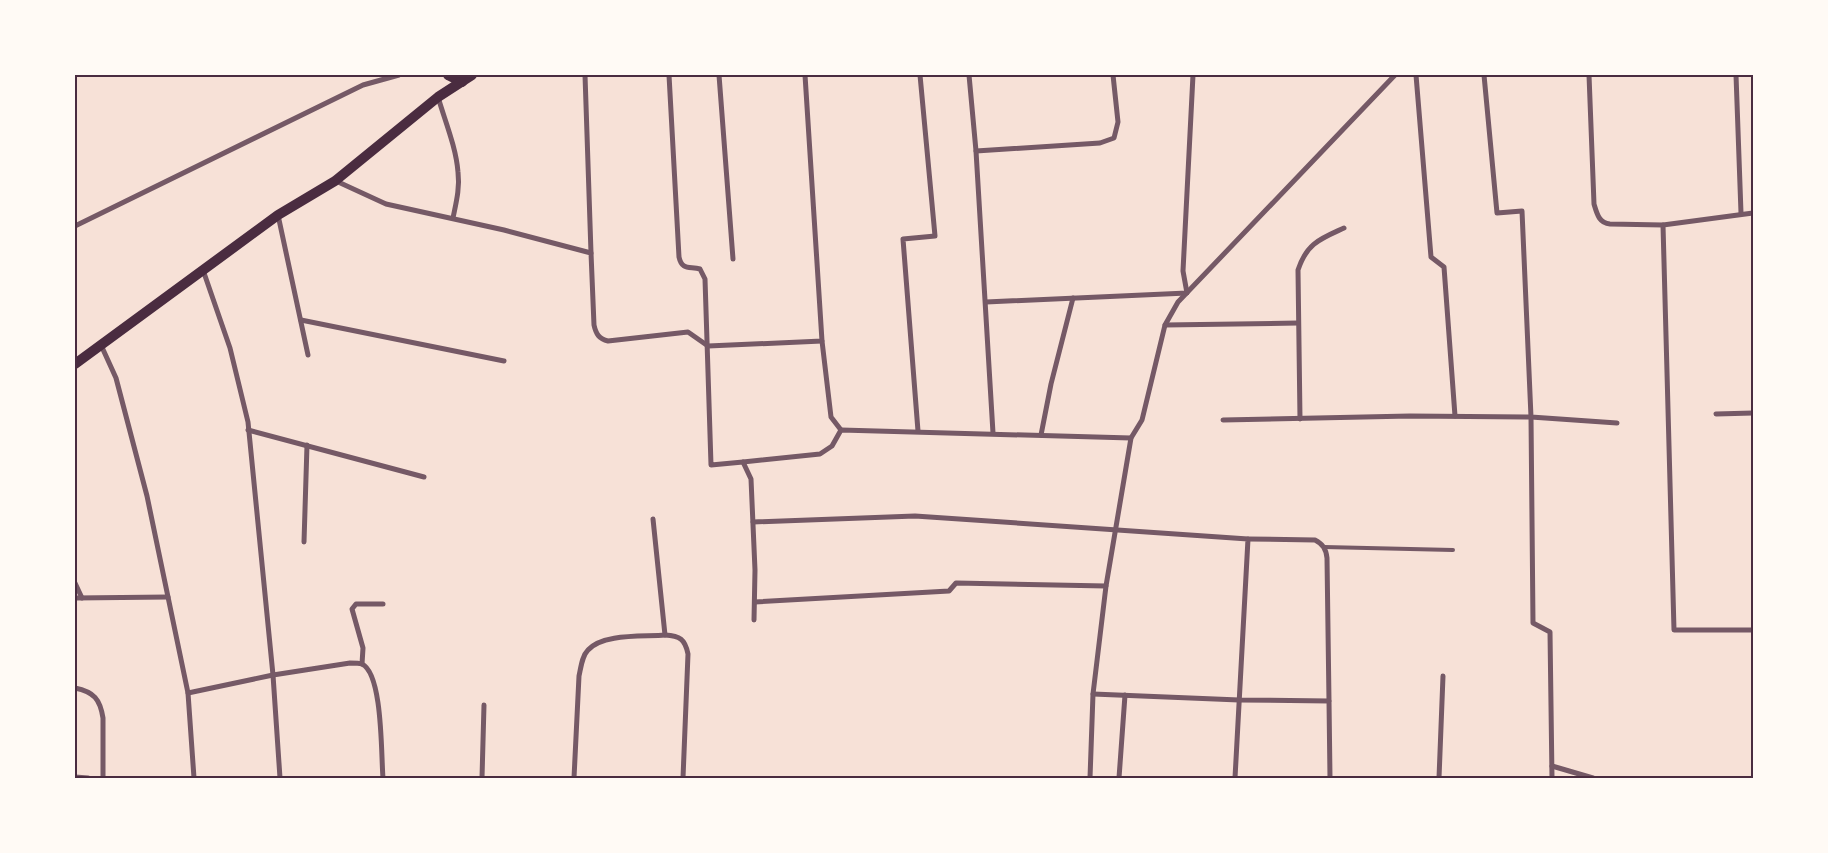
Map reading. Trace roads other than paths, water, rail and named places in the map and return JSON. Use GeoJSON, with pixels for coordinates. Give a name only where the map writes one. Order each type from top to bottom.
{"type":"FeatureCollection","features":[{"type":"Feature","properties":{"kind":"main road"},"geometry":{"type":"LineString","coordinates":[[448,75],[462,82]]}},
{"type":"Feature","properties":{"kind":"main road"},"geometry":{"type":"LineString","coordinates":[[75,364],[278,215],[335,180],[438,97],[472,75]]}},
{"type":"Feature","properties":{"kind":"street"},"geometry":{"type":"LineString","coordinates":[[75,226],[363,86],[399,75]]}},
{"type":"Feature","properties":{"kind":"street"},"geometry":{"type":"LineString","coordinates":[[585,75],[594,325],[598,337],[608,341],[688,332],[708,346],[822,341]]}},
{"type":"Feature","properties":{"kind":"street"},"geometry":{"type":"LineString","coordinates":[[669,75],[679,256],[683,266],[700,269],[704,275],[711,465],[820,454],[832,446],[841,430]]}},
{"type":"Feature","properties":{"kind":"street"},"geometry":{"type":"LineString","coordinates":[[719,75],[733,259]]}},
{"type":"Feature","properties":{"kind":"street"},"geometry":{"type":"LineString","coordinates":[[805,75],[822,341],[831,417],[841,430]]}},
{"type":"Feature","properties":{"kind":"street"},"geometry":{"type":"LineString","coordinates":[[918,432],[904,239],[934,236],[920,75]]}},
{"type":"Feature","properties":{"kind":"street"},"geometry":{"type":"LineString","coordinates":[[969,75],[976,151],[993,433]]}},
{"type":"Feature","properties":{"kind":"street"},"geometry":{"type":"LineString","coordinates":[[976,151],[1100,143],[1114,138],[1118,122],[1113,75]]}},
{"type":"Feature","properties":{"kind":"street"},"geometry":{"type":"LineString","coordinates":[[1187,293],[1183,271],[1194,75]]}},
{"type":"Feature","properties":{"kind":"street"},"geometry":{"type":"LineString","coordinates":[[1090,778],[1093,694],[1106,586],[1131,438],[1142,420],[1165,325],[1178,302],[1395,75]]}},
{"type":"Feature","properties":{"kind":"street"},"geometry":{"type":"LineString","coordinates":[[1416,75],[1432,257],[1444,267],[1455,416]]}},
{"type":"Feature","properties":{"kind":"street"},"geometry":{"type":"LineString","coordinates":[[1484,75],[1497,212],[1522,211],[1531,418],[1533,623],[1550,632],[1552,778]]}},
{"type":"Feature","properties":{"kind":"street"},"geometry":{"type":"LineString","coordinates":[[1590,75],[1594,204],[1599,218],[1604,224],[1663,225],[1741,213],[1753,213]]}},
{"type":"Feature","properties":{"kind":"street"},"geometry":{"type":"LineString","coordinates":[[1736,75],[1741,213]]}},
{"type":"Feature","properties":{"kind":"street"},"geometry":{"type":"LineString","coordinates":[[438,97],[458,173],[458,192],[453,218]]}},
{"type":"Feature","properties":{"kind":"street"},"geometry":{"type":"LineString","coordinates":[[335,180],[386,204],[504,230],[591,253]]}},
{"type":"Feature","properties":{"kind":"street"},"geometry":{"type":"LineString","coordinates":[[278,215],[308,355]]}},
{"type":"Feature","properties":{"kind":"street"},"geometry":{"type":"LineString","coordinates":[[1663,225],[1674,630],[1753,630]]}},
{"type":"Feature","properties":{"kind":"street"},"geometry":{"type":"LineString","coordinates":[[1300,419],[1298,270],[1302,257],[1310,246],[1320,238],[1344,228]]}},
{"type":"Feature","properties":{"kind":"street"},"geometry":{"type":"LineString","coordinates":[[203,270],[230,348],[248,430],[273,675],[280,778]]}},
{"type":"Feature","properties":{"kind":"street"},"geometry":{"type":"LineString","coordinates":[[986,302],[1187,293]]}},
{"type":"Feature","properties":{"kind":"street"},"geometry":{"type":"LineString","coordinates":[[1041,435],[1051,384],[1073,298]]}},
{"type":"Feature","properties":{"kind":"street"},"geometry":{"type":"LineString","coordinates":[[301,320],[504,362]]}},
{"type":"Feature","properties":{"kind":"street"},"geometry":{"type":"LineString","coordinates":[[1165,325],[1298,323]]}},
{"type":"Feature","properties":{"kind":"street"},"geometry":{"type":"LineString","coordinates":[[101,345],[118,387],[147,496],[188,693],[194,778]]}},
{"type":"Feature","properties":{"kind":"street"},"geometry":{"type":"LineString","coordinates":[[1716,414],[1753,413]]}},
{"type":"Feature","properties":{"kind":"street"},"geometry":{"type":"LineString","coordinates":[[1223,420],[1455,416],[1616,423]]}},
{"type":"Feature","properties":{"kind":"street"},"geometry":{"type":"LineString","coordinates":[[248,430],[424,477]]}},
{"type":"Feature","properties":{"kind":"street"},"geometry":{"type":"LineString","coordinates":[[841,430],[1131,438]]}},
{"type":"Feature","properties":{"kind":"street"},"geometry":{"type":"LineString","coordinates":[[304,542],[306,445]]}},
{"type":"Feature","properties":{"kind":"street"},"geometry":{"type":"LineString","coordinates":[[743,462],[751,478],[754,620]]}},
{"type":"Feature","properties":{"kind":"street"},"geometry":{"type":"LineString","coordinates":[[753,522],[915,516],[1116,531],[1248,539],[1315,540],[1320,542],[1324,547],[1327,558],[1330,778]]}},
{"type":"Feature","properties":{"kind":"street"},"geometry":{"type":"LineString","coordinates":[[653,519],[666,636]]}},
{"type":"Feature","properties":{"kind":"street"},"geometry":{"type":"LineString","coordinates":[[1236,778],[1248,539]]}},
{"type":"Feature","properties":{"kind":"street"},"geometry":{"type":"LineString","coordinates":[[755,602],[948,591],[956,583],[1106,586]]}},
{"type":"Feature","properties":{"kind":"street"},"geometry":{"type":"LineString","coordinates":[[75,584],[82,598]]}},
{"type":"Feature","properties":{"kind":"street"},"geometry":{"type":"LineString","coordinates":[[75,598],[168,596]]}},
{"type":"Feature","properties":{"kind":"street"},"geometry":{"type":"LineString","coordinates":[[362,664],[363,648],[352,609],[356,604],[383,604]]}},
{"type":"Feature","properties":{"kind":"street"},"geometry":{"type":"LineString","coordinates":[[574,778],[579,676],[581,663],[587,650],[596,643],[610,639],[666,636],[677,636],[682,639],[686,644],[688,654],[683,778]]}},
{"type":"Feature","properties":{"kind":"street"},"geometry":{"type":"LineString","coordinates":[[188,693],[273,675],[350,663],[362,664],[369,670],[375,682],[378,698],[383,778]]}},
{"type":"Feature","properties":{"kind":"street"},"geometry":{"type":"LineString","coordinates":[[1439,778],[1443,676]]}},
{"type":"Feature","properties":{"kind":"street"},"geometry":{"type":"LineString","coordinates":[[75,688],[87,691],[93,695],[101,709],[103,718],[103,778]]}},
{"type":"Feature","properties":{"kind":"street"},"geometry":{"type":"LineString","coordinates":[[1093,694],[1239,700],[1330,701]]}},
{"type":"Feature","properties":{"kind":"street"},"geometry":{"type":"LineString","coordinates":[[1119,778],[1124,696]]}},
{"type":"Feature","properties":{"kind":"street"},"geometry":{"type":"LineString","coordinates":[[482,778],[484,705]]}},
{"type":"Feature","properties":{"kind":"street"},"geometry":{"type":"LineString","coordinates":[[1552,766],[1594,778]]}},
{"type":"Feature","properties":{"kind":"street"},"geometry":{"type":"LineString","coordinates":[[75,777],[88,778]]}},
{"type":"Feature","properties":{"kind":"lane"},"geometry":{"type":"LineString","coordinates":[[1324,547],[1454,550]]}}]}
